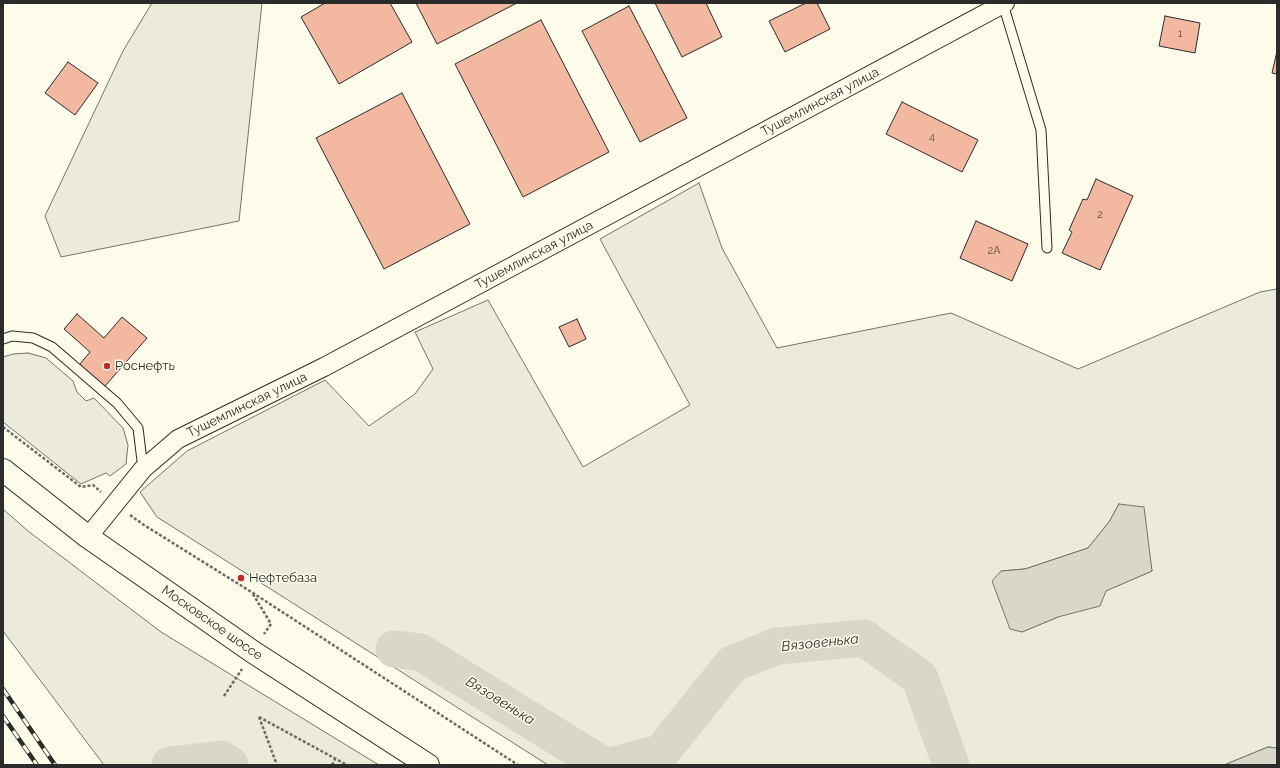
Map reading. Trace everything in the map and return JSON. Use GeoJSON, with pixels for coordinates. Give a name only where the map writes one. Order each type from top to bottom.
{"type":"FeatureCollection","features":[{"type":"Feature","properties":{"kind":"main road","name":"Московское шоссе"},"geometry":{"type":"LineString","coordinates":[[3,470],[88,537],[253,652],[428,765]]}},
{"type":"Feature","properties":{"kind":"street","name":"Тушемлинская улица"},"geometry":{"type":"LineString","coordinates":[[88,537],[143,469],[178,439],[324,367],[1004,4]]}},
{"type":"Feature","properties":{"kind":"lane"},"geometry":{"type":"LineString","coordinates":[[1004,4],[1041,130],[1047,248]]}},
{"type":"Feature","properties":{"kind":"lane"},"geometry":{"type":"LineString","coordinates":[[3,339],[12,336],[33,338],[52,347],[117,403],[138,428],[143,469]]}},
{"type":"Feature","properties":{"kind":"path"},"geometry":{"type":"LineString","coordinates":[[3,427],[81,487],[93,485],[115,504],[144,525],[518,765]]}},
{"type":"Feature","properties":{"kind":"path"},"geometry":{"type":"LineString","coordinates":[[277,765],[260,717],[347,765]]}},
{"type":"Feature","properties":{"kind":"path"},"geometry":{"type":"LineString","coordinates":[[332,765],[335,759]]}},
{"type":"Feature","properties":{"kind":"shaded area"},"geometry":{"type":"Polygon","coordinates":[[[152,3],[262,3],[239,221],[61,257],[45,216],[123,51],[152,3]]]}},
{"type":"Feature","properties":{"kind":"shaded area"},"geometry":{"type":"Polygon","coordinates":[[[699,183],[722,248],[777,348],[951,313],[1078,369],[1260,292],[1277,289],[1277,748],[1268,747],[1224,765],[548,765],[157,517],[140,492],[187,451],[325,380],[369,426],[415,394],[433,369],[415,332],[488,300],[583,467],[690,405],[600,239],[699,183]],[[1119,504],[1109,522],[1088,548],[1025,569],[1001,571],[1022,632],[1058,617],[1105,591],[1152,571],[1147,543],[1119,504]]]}},
{"type":"Feature","properties":{"kind":"shaded area"},"geometry":{"type":"Polygon","coordinates":[[[28,353],[46,358],[73,381],[77,392],[86,401],[94,398],[123,428],[128,445],[126,464],[110,476],[106,473],[81,484],[3,422],[3,357],[13,354],[28,353]]]}},
{"type":"Feature","properties":{"kind":"shaded area"},"geometry":{"type":"Polygon","coordinates":[[[1119,504],[1144,507],[1152,571],[1106,591],[1100,606],[1058,617],[1022,632],[1010,629],[992,581],[1001,571],[1025,569],[1088,548],[1109,522],[1119,504]]]}},
{"type":"Feature","properties":{"kind":"shaded area"},"geometry":{"type":"Polygon","coordinates":[[[3,509],[28,531],[161,632],[379,765],[104,765],[3,631],[3,509]]]}},
{"type":"Feature","properties":{"kind":"shaded area"},"geometry":{"type":"Polygon","coordinates":[[[1268,747],[1277,748],[1277,765],[1224,765],[1268,747]]]}},
{"type":"Feature","properties":{"kind":"building"},"geometry":{"type":"Polygon","coordinates":[[[325,3],[390,3],[412,42],[339,84],[301,17],[325,3]]]}},
{"type":"Feature","properties":{"kind":"building"},"geometry":{"type":"Polygon","coordinates":[[[416,3],[517,3],[437,44],[416,3]]]}},
{"type":"Feature","properties":{"kind":"building"},"geometry":{"type":"Polygon","coordinates":[[[655,3],[706,3],[722,37],[682,57],[655,3]]]}},
{"type":"Feature","properties":{"kind":"building"},"geometry":{"type":"Polygon","coordinates":[[[806,3],[817,3],[830,29],[785,52],[769,21],[806,3]]]}},
{"type":"Feature","properties":{"kind":"building"},"geometry":{"type":"Polygon","coordinates":[[[629,6],[687,118],[640,142],[582,31],[629,6]]]}},
{"type":"Feature","properties":{"kind":"building"},"geometry":{"type":"Polygon","coordinates":[[[1165,16],[1200,23],[1195,53],[1159,46],[1165,16]]]}},
{"type":"Feature","properties":{"kind":"building"},"geometry":{"type":"Polygon","coordinates":[[[541,20],[609,152],[523,197],[455,64],[541,20]]]}},
{"type":"Feature","properties":{"kind":"building"},"geometry":{"type":"Polygon","coordinates":[[[1277,51],[1277,74],[1272,73],[1277,51]]]}},
{"type":"Feature","properties":{"kind":"building"},"geometry":{"type":"Polygon","coordinates":[[[68,62],[98,83],[75,115],[45,93],[68,62]]]}},
{"type":"Feature","properties":{"kind":"building"},"geometry":{"type":"Polygon","coordinates":[[[402,93],[470,224],[384,269],[316,138],[402,93]]]}},
{"type":"Feature","properties":{"kind":"building"},"geometry":{"type":"Polygon","coordinates":[[[902,102],[978,140],[962,172],[886,134],[902,102]]]}},
{"type":"Feature","properties":{"kind":"building"},"geometry":{"type":"Polygon","coordinates":[[[1096,179],[1133,196],[1100,270],[1062,253],[1072,232],[1069,230],[1083,199],[1087,200],[1096,179]]]}},
{"type":"Feature","properties":{"kind":"building"},"geometry":{"type":"Polygon","coordinates":[[[976,221],[1028,244],[1012,281],[960,258],[976,221]]]}},
{"type":"Feature","properties":{"kind":"building"},"geometry":{"type":"Polygon","coordinates":[[[77,314],[104,338],[122,317],[147,338],[99,393],[74,371],[90,352],[64,329],[77,314]]]}},
{"type":"Feature","properties":{"kind":"building"},"geometry":{"type":"Polygon","coordinates":[[[577,319],[586,339],[569,347],[559,327],[577,319]]]}},
{"type":"Feature","properties":{"kind":"waterway","name":"Вязовенька"},"geometry":{"type":"LineString","coordinates":[[614,765],[661,753],[732,664],[777,646],[864,638],[920,678],[951,765]]}},
{"type":"Feature","properties":{"kind":"waterway","name":"Вязовенька"},"geometry":{"type":"LineString","coordinates":[[394,649],[420,652],[603,765]]}},
{"type":"Feature","properties":{"kind":"waterway","name":"Вязовенька"},"geometry":{"type":"LineString","coordinates":[[170,765],[221,759],[230,765]]}},
{"type":"Feature","properties":{"kind":"railway"},"geometry":{"type":"LineString","coordinates":[[3,689],[55,765]]}},
{"type":"Feature","properties":{"kind":"railway"},"geometry":{"type":"LineString","coordinates":[[3,716],[37,765]]}},
{"type":"Feature","properties":{"kind":"place","name":"Роснефть"},"geometry":{"type":"Point","coordinates":[107,366]}},
{"type":"Feature","properties":{"kind":"place","name":"Нефтебаза"},"geometry":{"type":"Point","coordinates":[241,578]}}]}
